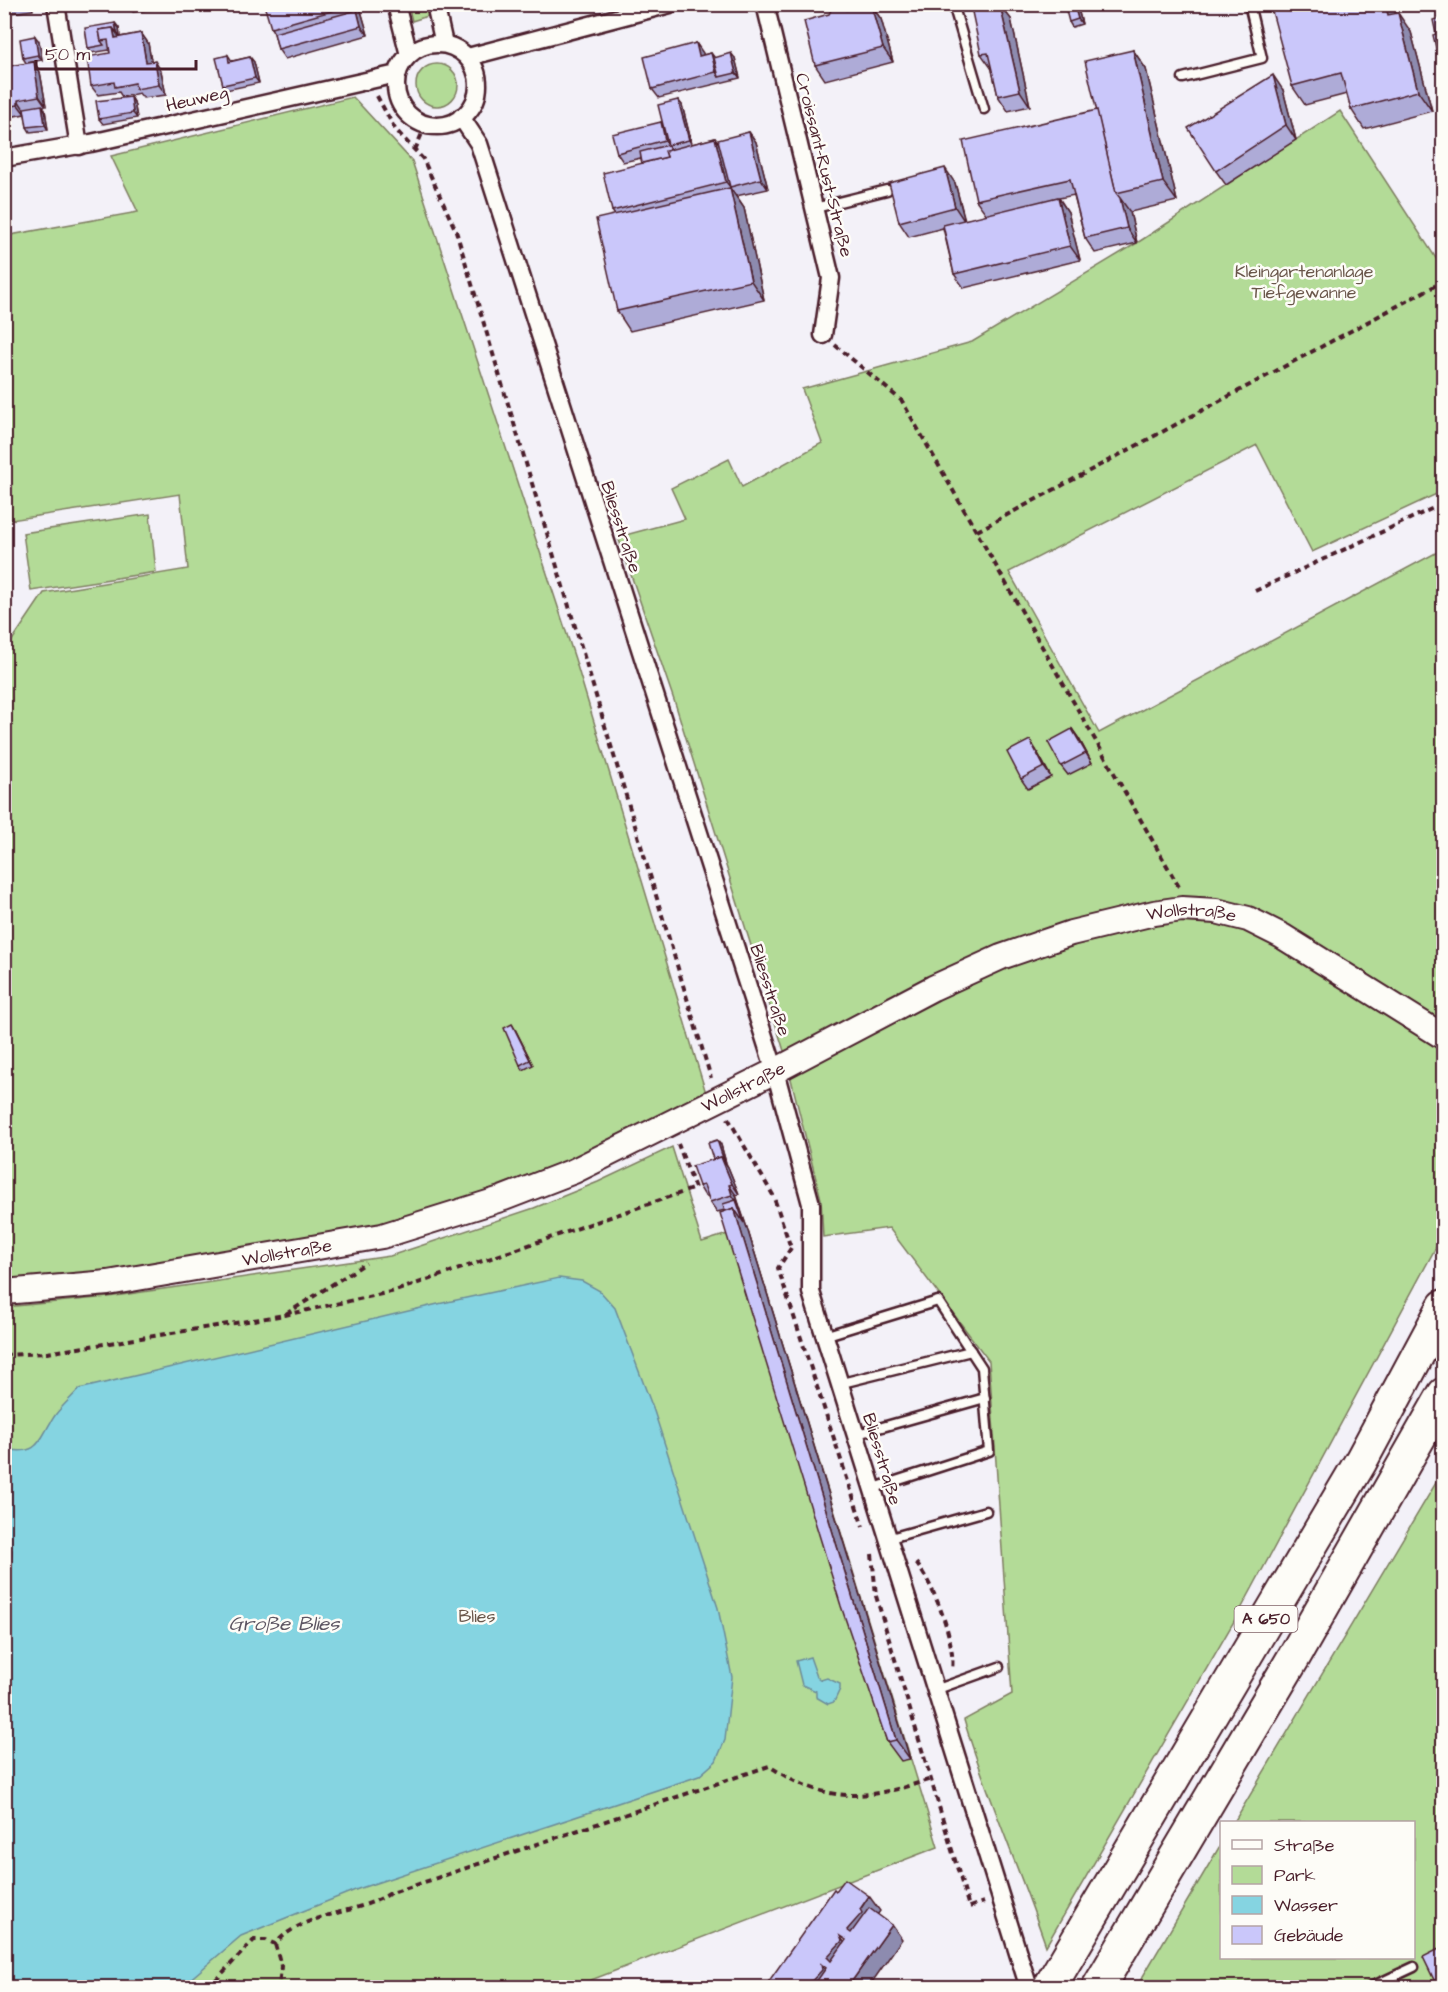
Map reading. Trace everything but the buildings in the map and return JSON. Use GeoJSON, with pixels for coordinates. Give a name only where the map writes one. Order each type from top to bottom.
{"type":"FeatureCollection","features":[{"type":"Feature","properties":{"kind":"highway","name":"A 650"},"geometry":{"type":"LineString","coordinates":[[1049,1988],[1082,1928],[1361,1461],[1443,1306]]}},
{"type":"Feature","properties":{"kind":"highway","name":"A 650"},"geometry":{"type":"LineString","coordinates":[[1099,1986],[1294,1658],[1443,1394]]}},
{"type":"Feature","properties":{"kind":"street"},"geometry":{"type":"LineString","coordinates":[[56,4],[79,146]]}},
{"type":"Feature","properties":{"kind":"street"},"geometry":{"type":"LineString","coordinates":[[396,4],[409,55]]}},
{"type":"Feature","properties":{"kind":"street"},"geometry":{"type":"LineString","coordinates":[[435,4],[444,44]]}},
{"type":"Feature","properties":{"kind":"street"},"geometry":{"type":"LineString","coordinates":[[468,57],[670,4]]}},
{"type":"Feature","properties":{"kind":"street","name":"Croissant-Rust-Straße"},"geometry":{"type":"LineString","coordinates":[[765,4],[831,278],[823,335]]}},
{"type":"Feature","properties":{"kind":"street"},"geometry":{"type":"LineString","coordinates":[[444,44],[468,57],[473,64],[478,86],[470,109],[461,117],[442,125],[426,124],[412,117],[404,108],[396,86],[398,74],[409,55],[425,46],[444,44]]}},
{"type":"Feature","properties":{"kind":"street","name":"Heuweg"},"geometry":{"type":"LineString","coordinates":[[4,158],[79,146],[398,74]]}},
{"type":"Feature","properties":{"kind":"street","name":"Bliesstraße"},"geometry":{"type":"LineString","coordinates":[[461,117],[479,144],[775,1071],[811,1204],[811,1292],[886,1539],[1029,1988]]}},
{"type":"Feature","properties":{"kind":"street","name":"Wollstraße"},"geometry":{"type":"LineString","coordinates":[[4,1292],[108,1283],[382,1236],[504,1197],[554,1178],[718,1100],[933,988],[1001,957],[1071,933],[1182,909],[1216,911],[1257,924],[1282,936],[1443,1037]]}},
{"type":"Feature","properties":{"kind":"lane"},"geometry":{"type":"LineString","coordinates":[[953,4],[984,109]]}},
{"type":"Feature","properties":{"kind":"lane"},"geometry":{"type":"LineString","coordinates":[[1184,78],[1262,58],[1249,4]]}},
{"type":"Feature","properties":{"kind":"lane"},"geometry":{"type":"LineString","coordinates":[[815,208],[887,190]]}},
{"type":"Feature","properties":{"kind":"lane"},"geometry":{"type":"LineString","coordinates":[[824,1336],[938,1302],[982,1368],[989,1452],[871,1489]]}},
{"type":"Feature","properties":{"kind":"lane"},"geometry":{"type":"LineString","coordinates":[[838,1384],[971,1351]]}},
{"type":"Feature","properties":{"kind":"lane"},"geometry":{"type":"LineString","coordinates":[[854,1435],[985,1398]]}},
{"type":"Feature","properties":{"kind":"lane"},"geometry":{"type":"LineString","coordinates":[[886,1539],[986,1510]]}},
{"type":"Feature","properties":{"kind":"lane"},"geometry":{"type":"LineString","coordinates":[[934,1690],[999,1667]]}},
{"type":"Feature","properties":{"kind":"lane"},"geometry":{"type":"LineString","coordinates":[[1369,1988],[1414,1967]]}},
{"type":"Feature","properties":{"kind":"path"},"geometry":{"type":"LineString","coordinates":[[374,79],[378,98],[386,115],[423,159],[456,231],[718,1100]]}},
{"type":"Feature","properties":{"kind":"path"},"geometry":{"type":"LineString","coordinates":[[415,150],[426,124]]}},
{"type":"Feature","properties":{"kind":"path"},"geometry":{"type":"LineString","coordinates":[[977,531],[1443,281]]}},
{"type":"Feature","properties":{"kind":"path"},"geometry":{"type":"LineString","coordinates":[[823,335],[902,401],[1179,886],[1182,909]]}},
{"type":"Feature","properties":{"kind":"path"},"geometry":{"type":"LineString","coordinates":[[1255,591],[1443,503]]}},
{"type":"Feature","properties":{"kind":"path"},"geometry":{"type":"LineString","coordinates":[[4,1355],[47,1353],[285,1315],[395,1291],[695,1188],[670,1123]]}},
{"type":"Feature","properties":{"kind":"path"},"geometry":{"type":"LineString","coordinates":[[285,1315],[352,1271],[386,1253],[382,1236]]}},
{"type":"Feature","properties":{"kind":"path"},"geometry":{"type":"LineString","coordinates":[[790,1248],[778,1268],[864,1532]]}},
{"type":"Feature","properties":{"kind":"path"},"geometry":{"type":"LineString","coordinates":[[868,1543],[876,1596],[969,1907]]}},
{"type":"Feature","properties":{"kind":"path"},"geometry":{"type":"LineString","coordinates":[[275,1944],[288,1931],[306,1922],[373,1904],[389,1894],[769,1766],[805,1787],[827,1793],[850,1795],[891,1792],[931,1779]]}},
{"type":"Feature","properties":{"kind":"path"},"geometry":{"type":"LineString","coordinates":[[208,1988],[254,1940],[266,1940],[275,1944]]}},
{"type":"Feature","properties":{"kind":"path"},"geometry":{"type":"LineString","coordinates":[[275,1944],[281,1966],[279,1988]]}},
{"type":"Feature","properties":{"kind":"green space"},"geometry":{"type":"Polygon","coordinates":[[[408,5],[425,5],[428,16],[412,21],[408,5]]]}},
{"type":"Feature","properties":{"kind":"green space"},"geometry":{"type":"Polygon","coordinates":[[[437,64],[452,70],[458,85],[452,100],[437,106],[422,100],[416,85],[422,70],[437,64]]]}},
{"type":"Feature","properties":{"kind":"green space"},"geometry":{"type":"Polygon","coordinates":[[[353,97],[412,161],[575,659],[706,1093],[574,1158],[383,1228],[101,1274],[5,1283],[5,642],[11,642],[44,593],[188,569],[180,494],[5,521],[5,236],[138,212],[111,156],[353,97]]]}},
{"type":"Feature","properties":{"kind":"green space","name":"Kleingartenanlage Tiefgewanne"},"geometry":{"type":"Polygon","coordinates":[[[1340,111],[1443,269],[1443,491],[1312,552],[1257,445],[1009,572],[1099,733],[1443,549],[1443,1234],[1240,1611],[1046,1946],[964,1720],[1012,1694],[989,1361],[889,1228],[823,1237],[821,1199],[784,1051],[676,706],[618,537],[685,519],[671,488],[729,459],[742,487],[822,443],[802,389],[972,342],[1137,243],[1340,111]]]}},
{"type":"Feature","properties":{"kind":"green space"},"geometry":{"type":"Polygon","coordinates":[[[150,514],[156,572],[31,591],[23,533],[150,514]]]}},
{"type":"Feature","properties":{"kind":"green space","name":"Große Blies"},"geometry":{"type":"Polygon","coordinates":[[[672,1147],[702,1242],[747,1228],[938,1847],[573,1987],[5,1988],[5,1307],[108,1297],[390,1256],[534,1208],[598,1182],[672,1147]]]}},
{"type":"Feature","properties":{"kind":"green space"},"geometry":{"type":"Polygon","coordinates":[[[1443,1471],[1443,1987],[1136,1988],[1220,1846],[1220,1959],[1415,1959],[1415,1821],[1235,1821],[1443,1471]]]}},
{"type":"Feature","properties":{"kind":"water","name":"Große Blies"},"geometry":{"type":"Polygon","coordinates":[[[559,1278],[582,1281],[600,1291],[615,1308],[654,1411],[718,1608],[732,1677],[725,1740],[716,1761],[699,1776],[358,1889],[241,1936],[181,1987],[5,1987],[4,1642],[12,1550],[5,1544],[5,1449],[26,1450],[38,1444],[56,1414],[79,1389],[438,1304],[559,1278]]]}},
{"type":"Feature","properties":{"kind":"water"},"geometry":{"type":"Polygon","coordinates":[[[810,1657],[817,1677],[821,1680],[827,1678],[840,1684],[834,1702],[828,1704],[816,1697],[816,1691],[802,1685],[796,1661],[810,1657]]]}},
{"type":"Feature","properties":{"kind":"park label","name":"Blies"},"geometry":{"type":"Point","coordinates":[477,1616]}}]}
